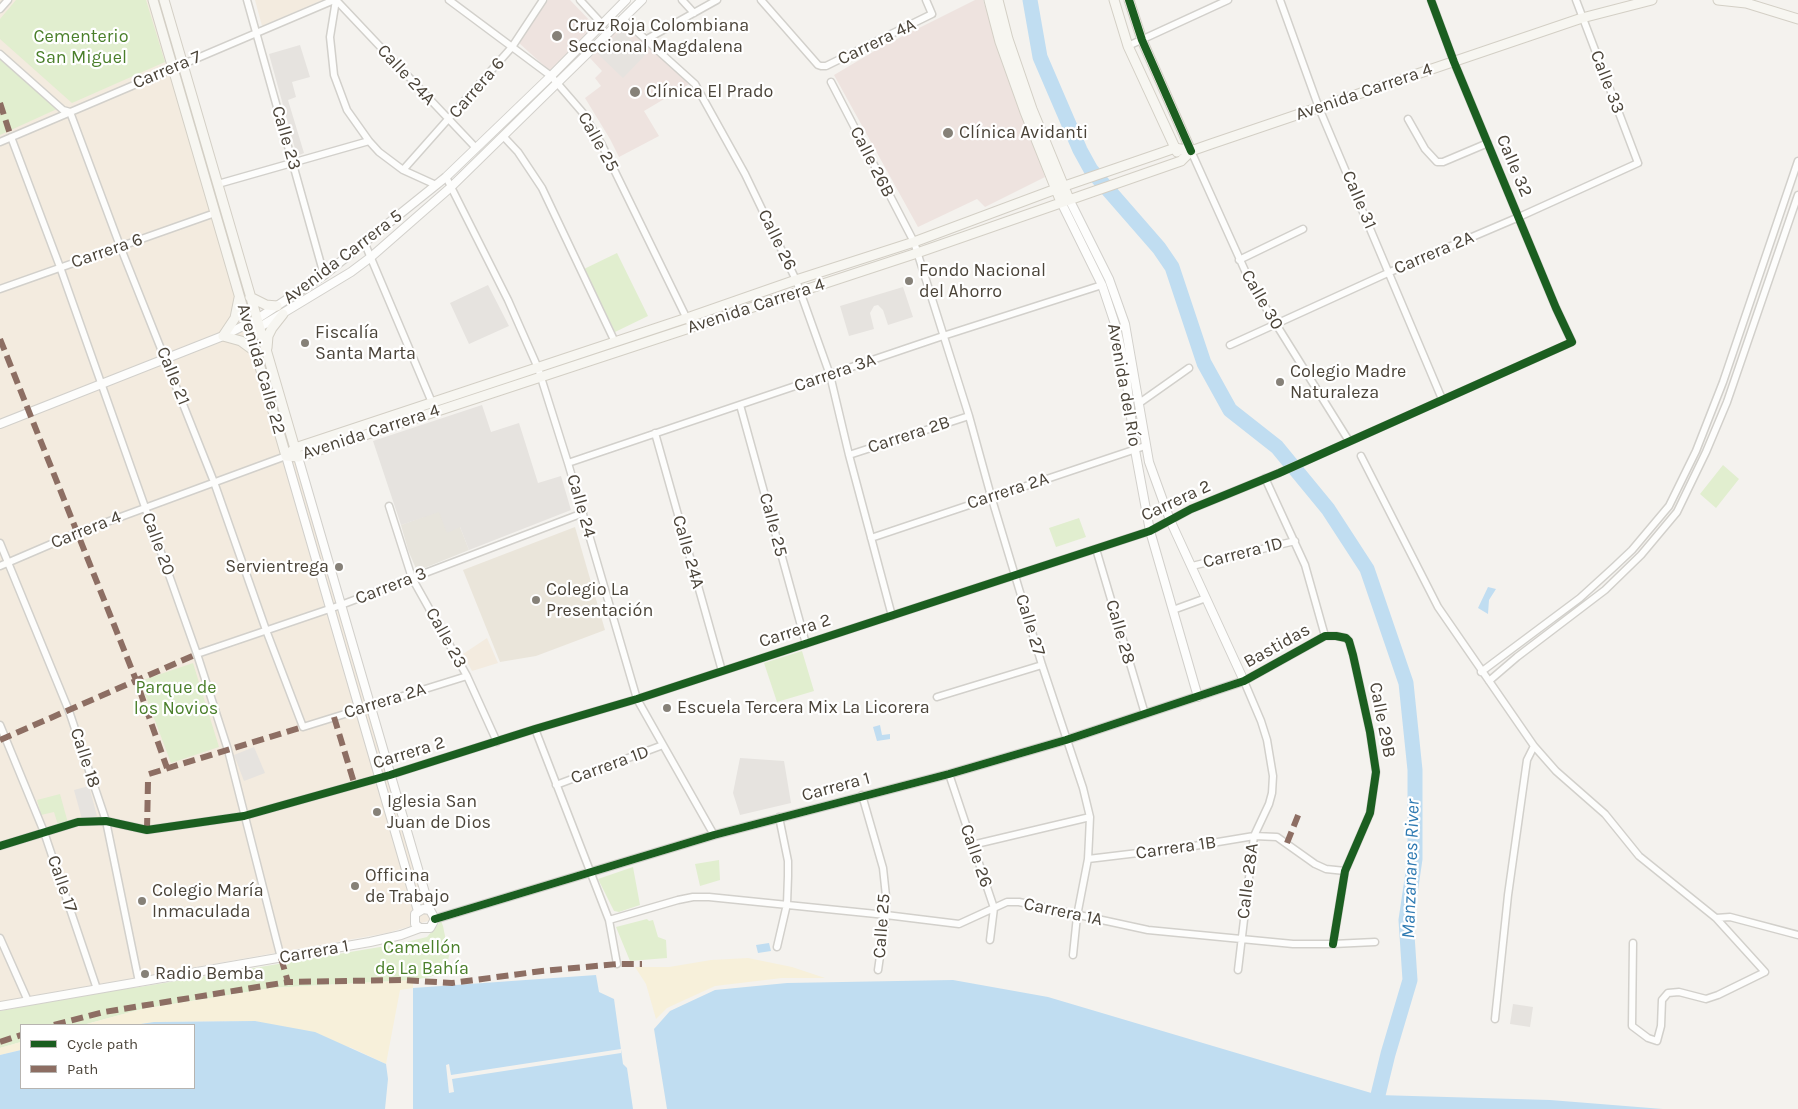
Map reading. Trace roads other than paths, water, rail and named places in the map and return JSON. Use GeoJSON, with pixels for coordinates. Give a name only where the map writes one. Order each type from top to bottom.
{"type":"FeatureCollection","features":[{"type":"Feature","properties":{"kind":"main road","name":"Avenida Calle 22"},"geometry":{"type":"LineString","coordinates":[[153,0],[286,456]]}},
{"type":"Feature","properties":{"kind":"main road","name":"Avenida Calle 22"},"geometry":{"type":"LineString","coordinates":[[164,0],[298,457]]}},
{"type":"Feature","properties":{"kind":"main road","name":"Avenida del Río"},"geometry":{"type":"LineString","coordinates":[[989,0],[1000,42],[1025,112],[1065,201]]}},
{"type":"Feature","properties":{"kind":"main road","name":"Avenida del Río"},"geometry":{"type":"LineString","coordinates":[[998,0],[1008,39],[1059,188]]}},
{"type":"Feature","properties":{"kind":"main road"},"geometry":{"type":"LineString","coordinates":[[1114,0],[1128,46],[1181,161]]}},
{"type":"Feature","properties":{"kind":"main road"},"geometry":{"type":"LineString","coordinates":[[1129,0],[1142,40],[1191,151]]}},
{"type":"Feature","properties":{"kind":"main road","name":"Avenida Carrera 4"},"geometry":{"type":"LineString","coordinates":[[286,456],[298,457],[917,253],[1181,161],[1191,151],[1582,18],[1652,0]]}},
{"type":"Feature","properties":{"kind":"main road"},"geometry":{"type":"LineString","coordinates":[[1718,0],[1746,3],[1798,19]]}},
{"type":"Feature","properties":{"kind":"main road"},"geometry":{"type":"LineString","coordinates":[[1158,154],[1166,142],[1166,127]]}},
{"type":"Feature","properties":{"kind":"main road","name":"Avenida Carrera 4"},"geometry":{"type":"LineString","coordinates":[[286,456],[295,448],[914,242],[1059,188],[1175,148],[1191,151]]}},
{"type":"Feature","properties":{"kind":"main road"},"geometry":{"type":"LineString","coordinates":[[239,296],[235,318],[223,336],[241,341],[256,353]]}},
{"type":"Feature","properties":{"kind":"main road"},"geometry":{"type":"LineString","coordinates":[[250,296],[280,310],[268,336],[267,353]]}},
{"type":"Feature","properties":{"kind":"street"},"geometry":{"type":"LineString","coordinates":[[0,9],[8,0]]}},
{"type":"Feature","properties":{"kind":"street","name":"Calle 23"},"geometry":{"type":"LineString","coordinates":[[247,0],[324,275]]}},
{"type":"Feature","properties":{"kind":"street"},"geometry":{"type":"LineString","coordinates":[[335,0],[330,37],[334,75],[347,110],[369,141],[385,157],[403,170],[436,185]]}},
{"type":"Feature","properties":{"kind":"street","name":"Carrera 7"},"geometry":{"type":"LineString","coordinates":[[0,142],[335,0]]}},
{"type":"Feature","properties":{"kind":"street","name":"Calle 24A"},"geometry":{"type":"LineString","coordinates":[[335,0],[476,148]]}},
{"type":"Feature","properties":{"kind":"street","name":"Calle 25"},"geometry":{"type":"LineString","coordinates":[[449,0],[550,76],[583,113],[601,143],[691,328]]}},
{"type":"Feature","properties":{"kind":"street","name":"Carrera 6"},"geometry":{"type":"LineString","coordinates":[[403,170],[512,47],[543,0]]}},
{"type":"Feature","properties":{"kind":"street"},"geometry":{"type":"LineString","coordinates":[[580,0],[602,24]]}},
{"type":"Feature","properties":{"kind":"street","name":"Avenida Carrera 5"},"geometry":{"type":"LineString","coordinates":[[280,310],[365,244],[446,177],[626,0]]}},
{"type":"Feature","properties":{"kind":"street","name":"Avenida Carrera 5"},"geometry":{"type":"LineString","coordinates":[[0,424],[223,336],[249,328],[351,272],[371,257],[452,186],[642,0]]}},
{"type":"Feature","properties":{"kind":"street"},"geometry":{"type":"LineString","coordinates":[[682,0],[694,13]]}},
{"type":"Feature","properties":{"kind":"street"},"geometry":{"type":"LineString","coordinates":[[647,39],[717,0]]}},
{"type":"Feature","properties":{"kind":"street","name":"Carrera 4A"},"geometry":{"type":"LineString","coordinates":[[761,0],[818,64],[826,66],[932,14],[926,0]]}},
{"type":"Feature","properties":{"kind":"street"},"geometry":{"type":"LineString","coordinates":[[1128,46],[1228,0]]}},
{"type":"Feature","properties":{"kind":"street","name":"Calle 31"},"geometry":{"type":"LineString","coordinates":[[1280,0],[1320,108],[1442,399]]}},
{"type":"Feature","properties":{"kind":"street","name":"Calle 32"},"geometry":{"type":"LineString","coordinates":[[1431,0],[1454,62],[1556,308],[1572,342]]}},
{"type":"Feature","properties":{"kind":"street","name":"Calle 33"},"geometry":{"type":"LineString","coordinates":[[1576,0],[1638,163]]}},
{"type":"Feature","properties":{"kind":"street","name":"Calle 26"},"geometry":{"type":"LineString","coordinates":[[623,19],[695,84],[745,174],[796,280],[830,375],[849,455],[892,616]]}},
{"type":"Feature","properties":{"kind":"street"},"geometry":{"type":"LineString","coordinates":[[0,54],[56,104],[70,112]]}},
{"type":"Feature","properties":{"kind":"street","name":"Calle 26B"},"geometry":{"type":"LineString","coordinates":[[831,82],[914,242]]}},
{"type":"Feature","properties":{"kind":"street","name":"Calle 21"},"geometry":{"type":"LineString","coordinates":[[70,112],[120,246],[214,482],[266,630],[303,727]]}},
{"type":"Feature","properties":{"kind":"street"},"geometry":{"type":"LineString","coordinates":[[1408,119],[1426,149],[1437,162],[1443,162],[1488,143]]}},
{"type":"Feature","properties":{"kind":"street"},"geometry":{"type":"LineString","coordinates":[[503,136],[518,152],[542,188],[615,342]]}},
{"type":"Feature","properties":{"kind":"street","name":"Calle 20"},"geometry":{"type":"LineString","coordinates":[[11,137],[60,267],[198,654],[228,750],[281,958]]}},
{"type":"Feature","properties":{"kind":"street"},"geometry":{"type":"LineString","coordinates":[[218,184],[369,141]]}},
{"type":"Feature","properties":{"kind":"street","name":"Calle 30"},"geometry":{"type":"LineString","coordinates":[[1191,151],[1239,260],[1274,324],[1312,380],[1349,441]]}},
{"type":"Feature","properties":{"kind":"street"},"geometry":{"type":"LineString","coordinates":[[1481,672],[1580,598],[1652,528],[1669,506],[1696,451],[1723,382],[1798,161]]}},
{"type":"Feature","properties":{"kind":"street","name":"Carrera 2A"},"geometry":{"type":"LineString","coordinates":[[1230,345],[1638,163]]}},
{"type":"Feature","properties":{"kind":"street","name":"Calle 24"},"geometry":{"type":"LineString","coordinates":[[446,177],[508,300],[538,368],[583,513],[636,699],[714,835]]}},
{"type":"Feature","properties":{"kind":"street"},"geometry":{"type":"LineString","coordinates":[[1489,681],[1517,657],[1605,590],[1660,534],[1677,512],[1706,452],[1727,402],[1798,195]]}},
{"type":"Feature","properties":{"kind":"street","name":"Avenida del Río"},"geometry":{"type":"LineString","coordinates":[[1065,201],[1102,285],[1116,327],[1125,367],[1135,450],[1150,531],[1198,697]]}},
{"type":"Feature","properties":{"kind":"street","name":"Avenida del Río"},"geometry":{"type":"LineString","coordinates":[[1065,201],[1109,280],[1125,324],[1149,462],[1170,520],[1244,681]]}},
{"type":"Feature","properties":{"kind":"street","name":"Carrera 6"},"geometry":{"type":"LineString","coordinates":[[0,289],[215,213]]}},
{"type":"Feature","properties":{"kind":"street"},"geometry":{"type":"LineString","coordinates":[[1239,260],[1303,229]]}},
{"type":"Feature","properties":{"kind":"street","name":"Calle 27"},"geometry":{"type":"LineString","coordinates":[[914,242],[942,336],[969,416],[1042,665],[1083,788],[1090,817],[1088,859],[1077,916],[1073,955]]}},
{"type":"Feature","properties":{"kind":"street"},"geometry":{"type":"LineString","coordinates":[[365,244],[436,412]]}},
{"type":"Feature","properties":{"kind":"street","name":"Carrera 3A"},"geometry":{"type":"LineString","coordinates":[[568,463],[942,336],[1102,285]]}},
{"type":"Feature","properties":{"kind":"street","name":"Carrera 2"},"geometry":{"type":"LineString","coordinates":[[0,846],[78,822],[106,820],[147,830],[244,816],[380,779],[636,699],[1150,531],[1191,509],[1279,473],[1572,342]]}},
{"type":"Feature","properties":{"kind":"street"},"geometry":{"type":"LineString","coordinates":[[1138,404],[1189,368]]}},
{"type":"Feature","properties":{"kind":"street","name":"Calle 25"},"geometry":{"type":"LineString","coordinates":[[740,405],[806,644]]}},
{"type":"Feature","properties":{"kind":"street","name":"Carrera 2B"},"geometry":{"type":"LineString","coordinates":[[849,455],[969,416]]}},
{"type":"Feature","properties":{"kind":"street","name":"Calle 24A"},"geometry":{"type":"LineString","coordinates":[[655,433],[722,671]]}},
{"type":"Feature","properties":{"kind":"street","name":"Carrera 2A"},"geometry":{"type":"LineString","coordinates":[[871,538],[991,496],[1145,446]]}},
{"type":"Feature","properties":{"kind":"street","name":"Carrera 4"},"geometry":{"type":"LineString","coordinates":[[0,566],[77,532],[286,456]]}},
{"type":"Feature","properties":{"kind":"street","name":"Avenida Calle 22"},"geometry":{"type":"LineString","coordinates":[[286,456],[418,911]]}},
{"type":"Feature","properties":{"kind":"street"},"geometry":{"type":"LineString","coordinates":[[1361,456],[1438,607],[1481,672],[1534,746],[1556,771],[1605,814],[1639,856],[1716,918],[1765,972],[1706,999],[1679,992],[1668,994],[1662,1000],[1661,1026],[1657,1040],[1648,1038],[1632,1026],[1633,943]]}},
{"type":"Feature","properties":{"kind":"street","name":"Avenida Calle 22"},"geometry":{"type":"LineString","coordinates":[[298,457],[430,910]]}},
{"type":"Feature","properties":{"kind":"street"},"geometry":{"type":"LineString","coordinates":[[1264,478],[1305,565],[1325,636]]}},
{"type":"Feature","properties":{"kind":"street","name":"Calle 23"},"geometry":{"type":"LineString","coordinates":[[389,506],[412,578],[467,676],[497,742]]}},
{"type":"Feature","properties":{"kind":"street","name":"Carrera 3"},"geometry":{"type":"LineString","coordinates":[[198,654],[341,605],[583,513]]}},
{"type":"Feature","properties":{"kind":"street"},"geometry":{"type":"LineString","coordinates":[[1652,528],[1660,534]]}},
{"type":"Feature","properties":{"kind":"street","name":"Carrera 1D"},"geometry":{"type":"LineString","coordinates":[[1192,566],[1295,541]]}},
{"type":"Feature","properties":{"kind":"street","name":"Calle 18"},"geometry":{"type":"LineString","coordinates":[[0,543],[70,711],[106,820],[139,982]]}},
{"type":"Feature","properties":{"kind":"street","name":"Calle 28"},"geometry":{"type":"LineString","coordinates":[[1096,549],[1145,714]]}},
{"type":"Feature","properties":{"kind":"street","name":"Carrera 1D"},"geometry":{"type":"LineString","coordinates":[[1173,610],[1206,598]]}},
{"type":"Feature","properties":{"kind":"street","name":"Bastidas"},"geometry":{"type":"LineString","coordinates":[[1244,681],[1325,636]]}},
{"type":"Feature","properties":{"kind":"street","name":"Calle 29B"},"geometry":{"type":"LineString","coordinates":[[1325,636],[1342,636],[1349,641],[1363,697],[1375,757],[1376,772],[1370,813],[1345,871],[1333,944]]}},
{"type":"Feature","properties":{"kind":"street"},"geometry":{"type":"LineString","coordinates":[[937,697],[1042,665]]}},
{"type":"Feature","properties":{"kind":"street","name":"Carrera 2A"},"geometry":{"type":"LineString","coordinates":[[303,727],[467,676]]}},
{"type":"Feature","properties":{"kind":"street","name":"Carrera 1"},"geometry":{"type":"LineString","coordinates":[[435,919],[714,835],[862,795],[949,774],[1066,740],[1244,681]]}},
{"type":"Feature","properties":{"kind":"street","name":"Calle 28A"},"geometry":{"type":"LineString","coordinates":[[1238,970],[1254,836],[1269,804],[1273,776],[1267,740],[1244,681]]}},
{"type":"Feature","properties":{"kind":"street","name":"Calle 17"},"geometry":{"type":"LineString","coordinates":[[0,725],[44,832],[97,989]]}},
{"type":"Feature","properties":{"kind":"street"},"geometry":{"type":"LineString","coordinates":[[535,729],[609,920],[617,964]]}},
{"type":"Feature","properties":{"kind":"street","name":"Carrera 1D"},"geometry":{"type":"LineString","coordinates":[[556,784],[663,745]]}},
{"type":"Feature","properties":{"kind":"street"},"geometry":{"type":"LineString","coordinates":[[1495,1019],[1508,895],[1525,770],[1527,760],[1534,746]]}},
{"type":"Feature","properties":{"kind":"street","name":"Calle 26"},"geometry":{"type":"LineString","coordinates":[[949,774],[994,908],[990,940]]}},
{"type":"Feature","properties":{"kind":"street","name":"Calle 25"},"geometry":{"type":"LineString","coordinates":[[862,795],[883,868],[886,896],[886,915],[878,970]]}},
{"type":"Feature","properties":{"kind":"street"},"geometry":{"type":"LineString","coordinates":[[777,946],[787,904],[788,861],[779,817]]}},
{"type":"Feature","properties":{"kind":"street"},"geometry":{"type":"LineString","coordinates":[[972,845],[1090,817]]}},
{"type":"Feature","properties":{"kind":"street","name":"Carrera 1B"},"geometry":{"type":"LineString","coordinates":[[1088,859],[1188,848],[1254,836],[1277,837],[1315,864],[1326,869],[1345,871]]}},
{"type":"Feature","properties":{"kind":"street","name":"Carrera 1A"},"geometry":{"type":"LineString","coordinates":[[609,920],[692,897],[709,896],[959,924],[1007,902],[1019,902],[1148,930],[1293,944],[1375,942]]}},
{"type":"Feature","properties":{"kind":"street"},"geometry":{"type":"LineString","coordinates":[[423,908],[430,910],[435,919],[430,928],[420,928],[414,920],[415,914],[423,908]]}},
{"type":"Feature","properties":{"kind":"street"},"geometry":{"type":"LineString","coordinates":[[1716,918],[1730,917],[1798,935]]}},
{"type":"Feature","properties":{"kind":"street","name":"Carrera 1"},"geometry":{"type":"LineString","coordinates":[[0,1006],[370,942],[401,935],[420,928]]}},
{"type":"Feature","properties":{"kind":"street"},"geometry":{"type":"LineString","coordinates":[[0,938],[28,1001]]}},
{"type":"Feature","properties":{"kind":"water"},"geometry":{"type":"Polygon","coordinates":[[[1488,587],[1496,589],[1489,600],[1488,614],[1478,608],[1488,587]]]}},
{"type":"Feature","properties":{"kind":"water"},"geometry":{"type":"Polygon","coordinates":[[[880,725],[882,735],[890,734],[890,739],[877,741],[873,727],[880,725]]]}},
{"type":"Feature","properties":{"kind":"water"},"geometry":{"type":"Polygon","coordinates":[[[769,943],[771,951],[758,953],[756,945],[769,943]]]}},
{"type":"Feature","properties":{"kind":"water"},"geometry":{"type":"Polygon","coordinates":[[[596,975],[599,992],[614,999],[623,1064],[627,1068],[633,1109],[413,1109],[413,988],[596,975]]]}},
{"type":"Feature","properties":{"kind":"water"},"geometry":{"type":"Polygon","coordinates":[[[953,980],[1048,997],[1378,1095],[1550,1100],[1663,1109],[667,1109],[654,1029],[670,1011],[715,990],[787,983],[953,980]]]}},
{"type":"Feature","properties":{"kind":"water"},"geometry":{"type":"Polygon","coordinates":[[[255,1021],[315,1032],[386,1064],[388,1079],[385,1109],[0,1109],[0,1055],[20,1050],[20,1089],[195,1089],[195,1024],[141,1024],[154,1022],[255,1021]]]}},
{"type":"Feature","properties":{"kind":"waterway","name":"Manzanares River"},"geometry":{"type":"LineString","coordinates":[[1030,0],[1040,57],[1080,150],[1091,170],[1159,248],[1172,267],[1204,363],[1230,410],[1277,447],[1328,509],[1367,569],[1406,683],[1415,770],[1415,859],[1406,920],[1410,980],[1378,1095]]}},
{"type":"Feature","properties":{"kind":"place","name":"Cruz Roja Colombiana Seccional Magdalena"},"geometry":{"type":"Point","coordinates":[557,36]}},
{"type":"Feature","properties":{"kind":"place","name":"Clínica El Prado"},"geometry":{"type":"Point","coordinates":[635,92]}},
{"type":"Feature","properties":{"kind":"place","name":"Clínica Avidanti"},"geometry":{"type":"Point","coordinates":[948,133]}},
{"type":"Feature","properties":{"kind":"place","name":"Fondo Nacional del Ahorro"},"geometry":{"type":"Point","coordinates":[909,281]}},
{"type":"Feature","properties":{"kind":"place","name":"Fiscalía Santa Marta"},"geometry":{"type":"Point","coordinates":[305,343]}},
{"type":"Feature","properties":{"kind":"place","name":"Colegio Madre Naturaleza"},"geometry":{"type":"Point","coordinates":[1280,382]}},
{"type":"Feature","properties":{"kind":"place","name":"Servientrega"},"geometry":{"type":"Point","coordinates":[339,567]}},
{"type":"Feature","properties":{"kind":"place","name":"Colegio La Presentación"},"geometry":{"type":"Point","coordinates":[536,600]}},
{"type":"Feature","properties":{"kind":"place","name":"Escuela Tercera Mix La Licorera"},"geometry":{"type":"Point","coordinates":[667,708]}},
{"type":"Feature","properties":{"kind":"place","name":"Iglesia San Juan de Dios"},"geometry":{"type":"Point","coordinates":[377,812]}},
{"type":"Feature","properties":{"kind":"place","name":"Officina de Trabajo"},"geometry":{"type":"Point","coordinates":[355,886]}},
{"type":"Feature","properties":{"kind":"place","name":"Colegio María Inmaculada"},"geometry":{"type":"Point","coordinates":[142,901]}},
{"type":"Feature","properties":{"kind":"place","name":"Radio Bemba"},"geometry":{"type":"Point","coordinates":[145,974]}},
{"type":"Feature","properties":{"kind":"park label","name":"Cementerio San Miguel"},"geometry":{"type":"Point","coordinates":[81,47]}},
{"type":"Feature","properties":{"kind":"park label","name":"Parque de los Novios"},"geometry":{"type":"Point","coordinates":[176,698]}},
{"type":"Feature","properties":{"kind":"park label","name":"Camellón de La Bahía"},"geometry":{"type":"Point","coordinates":[422,958]}}]}
